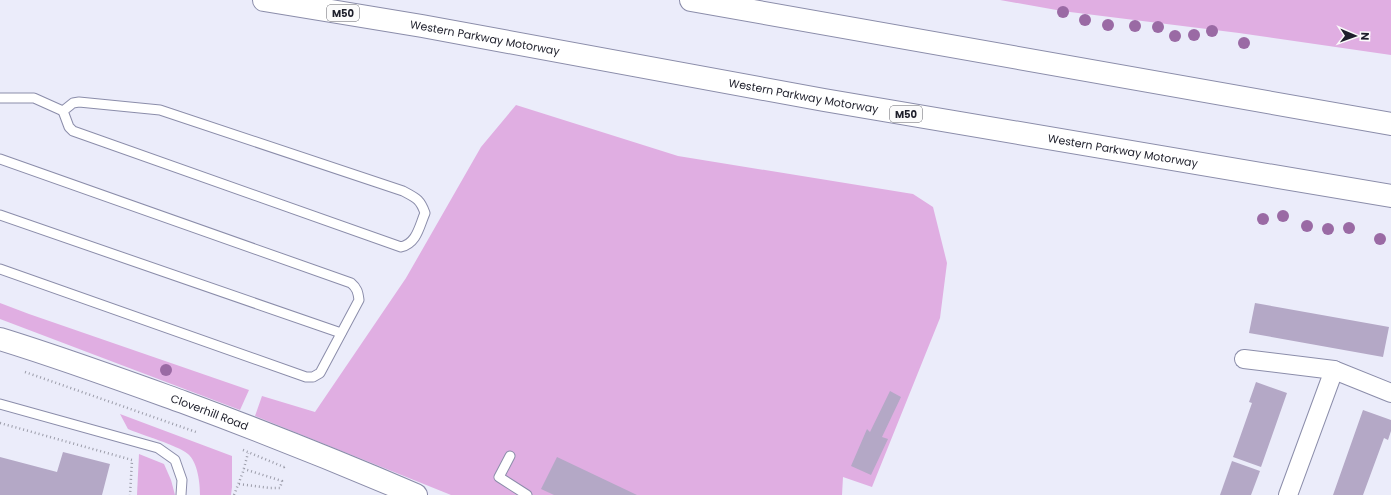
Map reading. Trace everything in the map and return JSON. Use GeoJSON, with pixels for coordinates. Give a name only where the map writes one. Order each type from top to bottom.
{"type":"FeatureCollection","features":[{"type":"Feature","properties":{"kind":"main road","name":"Western Parkway Motorway"},"geometry":{"type":"LineString","coordinates":[[264,0],[422,26],[824,100],[1391,196]]}},
{"type":"Feature","properties":{"kind":"main road"},"geometry":{"type":"LineString","coordinates":[[691,0],[1391,124]]}},
{"type":"Feature","properties":{"kind":"main road","name":"Cloverhill Road"},"geometry":{"type":"LineString","coordinates":[[0,339],[50,355],[296,445],[416,495]]}},
{"type":"Feature","properties":{"kind":"street"},"geometry":{"type":"LineString","coordinates":[[1244,359],[1334,370],[1391,393]]}},
{"type":"Feature","properties":{"kind":"street"},"geometry":{"type":"LineString","coordinates":[[1288,495],[1334,370]]}},
{"type":"Feature","properties":{"kind":"lane"},"geometry":{"type":"LineString","coordinates":[[0,98],[34,98],[64,112],[69,127],[73,132],[401,247],[409,245],[413,241],[425,213],[417,199],[403,191],[160,110],[80,102],[73,103],[64,112]]}},
{"type":"Feature","properties":{"kind":"lane"},"geometry":{"type":"LineString","coordinates":[[0,159],[351,282],[356,287],[360,300],[320,373],[313,377],[306,376],[0,269]]}},
{"type":"Feature","properties":{"kind":"lane"},"geometry":{"type":"LineString","coordinates":[[0,216],[341,333]]}},
{"type":"Feature","properties":{"kind":"lane"},"geometry":{"type":"LineString","coordinates":[[0,404],[158,448],[175,460],[182,480],[180,495]]}},
{"type":"Feature","properties":{"kind":"lane"},"geometry":{"type":"LineString","coordinates":[[510,456],[499,477],[527,495]]}},
{"type":"Feature","properties":{"kind":"path"},"geometry":{"type":"LineString","coordinates":[[22,371],[200,434]]}},
{"type":"Feature","properties":{"kind":"path"},"geometry":{"type":"LineString","coordinates":[[0,423],[132,460],[130,495]]}},
{"type":"Feature","properties":{"kind":"path"},"geometry":{"type":"LineString","coordinates":[[237,447],[248,453],[284,467]]}},
{"type":"Feature","properties":{"kind":"path"},"geometry":{"type":"LineString","coordinates":[[234,495],[244,470],[248,453]]}},
{"type":"Feature","properties":{"kind":"path"},"geometry":{"type":"LineString","coordinates":[[239,484],[280,488],[282,482],[244,470]]}},
{"type":"Feature","properties":{"kind":"shaded area"},"geometry":{"type":"Polygon","coordinates":[[[1000,0],[1391,0],[1391,55],[1239,33],[1062,11],[1000,0]]]}},
{"type":"Feature","properties":{"kind":"shaded area"},"geometry":{"type":"Polygon","coordinates":[[[516,105],[678,156],[913,194],[933,207],[947,263],[940,318],[872,487],[843,477],[842,495],[451,495],[255,416],[262,396],[315,412],[406,278],[481,147],[516,105]]]}},
{"type":"Feature","properties":{"kind":"shaded area"},"geometry":{"type":"Polygon","coordinates":[[[0,303],[249,390],[240,410],[0,319],[0,303]]]}},
{"type":"Feature","properties":{"kind":"shaded area"},"geometry":{"type":"Polygon","coordinates":[[[120,414],[232,456],[231,495],[200,495],[199,479],[196,468],[188,454],[168,444],[128,429],[120,414]]]}},
{"type":"Feature","properties":{"kind":"shaded area"},"geometry":{"type":"Polygon","coordinates":[[[139,454],[164,464],[171,480],[175,495],[137,495],[139,454]]]}},
{"type":"Feature","properties":{"kind":"building"},"geometry":{"type":"Polygon","coordinates":[[[1255,303],[1389,327],[1383,357],[1249,333],[1255,303]]]}},
{"type":"Feature","properties":{"kind":"building"},"geometry":{"type":"Polygon","coordinates":[[[1256,382],[1287,393],[1261,467],[1233,457],[1252,403],[1249,402],[1256,382]]]}},
{"type":"Feature","properties":{"kind":"building"},"geometry":{"type":"Polygon","coordinates":[[[890,391],[901,397],[882,437],[888,439],[871,475],[851,466],[867,429],[870,432],[890,391]]]}},
{"type":"Feature","properties":{"kind":"building"},"geometry":{"type":"Polygon","coordinates":[[[1363,410],[1391,420],[1391,431],[1388,440],[1384,438],[1363,495],[1333,495],[1363,410]]]}},
{"type":"Feature","properties":{"kind":"building"},"geometry":{"type":"Polygon","coordinates":[[[63,452],[110,464],[102,495],[0,495],[0,457],[57,472],[63,452]]]}},
{"type":"Feature","properties":{"kind":"building"},"geometry":{"type":"Polygon","coordinates":[[[557,457],[637,495],[554,495],[541,489],[557,457]]]}},
{"type":"Feature","properties":{"kind":"building"},"geometry":{"type":"Polygon","coordinates":[[[1232,461],[1260,471],[1251,495],[1220,495],[1232,461]]]}}]}
